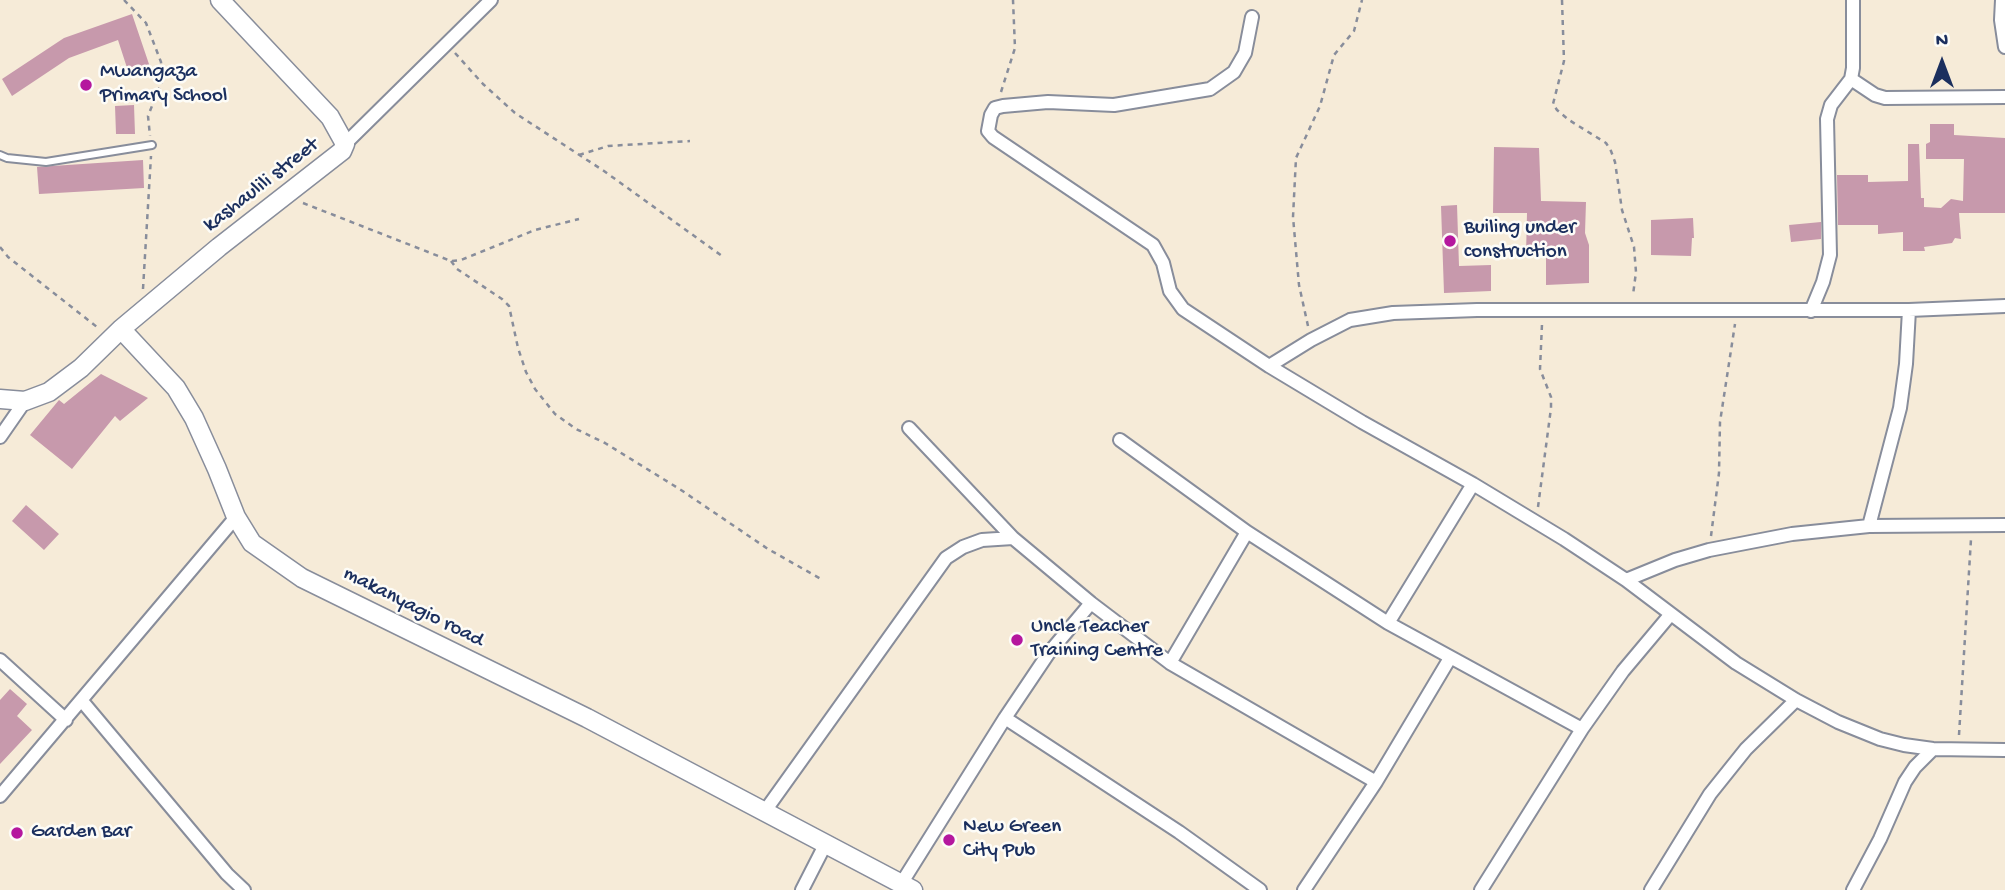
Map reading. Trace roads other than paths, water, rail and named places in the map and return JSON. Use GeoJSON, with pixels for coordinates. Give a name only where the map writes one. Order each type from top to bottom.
{"type":"FeatureCollection","features":[{"type":"Feature","properties":{"kind":"street","name":"kashaulili street"},"geometry":{"type":"LineString","coordinates":[[116,334],[337,156],[345,144],[330,117],[220,0]]}},
{"type":"Feature","properties":{"kind":"street"},"geometry":{"type":"LineString","coordinates":[[345,144],[491,0]]}},
{"type":"Feature","properties":{"kind":"street"},"geometry":{"type":"LineString","coordinates":[[1811,311],[1830,255],[1827,119],[1831,105],[1851,79],[1855,54],[1853,0]]}},
{"type":"Feature","properties":{"kind":"street"},"geometry":{"type":"LineString","coordinates":[[2002,0],[2001,20],[2005,47]]}},
{"type":"Feature","properties":{"kind":"street"},"geometry":{"type":"LineString","coordinates":[[1252,16],[1245,53],[1234,72],[1210,89],[1115,105],[1048,102],[995,108],[987,124],[988,131],[1153,245],[1163,263],[1170,291],[1183,309],[1269,366],[1362,422],[1537,522],[1626,580],[1736,663],[1796,700],[1838,722],[1880,739],[1933,750],[2005,750]]}},
{"type":"Feature","properties":{"kind":"street"},"geometry":{"type":"LineString","coordinates":[[1851,79],[1875,95],[1885,98],[2005,97]]}},
{"type":"Feature","properties":{"kind":"street"},"geometry":{"type":"LineString","coordinates":[[1269,366],[1350,320],[1392,313],[1542,310],[1909,310],[2005,306]]}},
{"type":"Feature","properties":{"kind":"street"},"geometry":{"type":"LineString","coordinates":[[1870,526],[1900,408],[1909,310]]}},
{"type":"Feature","properties":{"kind":"street"},"geometry":{"type":"LineString","coordinates":[[0,399],[25,401],[49,392],[81,368],[116,334]]}},
{"type":"Feature","properties":{"kind":"street","name":"makanyagio road"},"geometry":{"type":"LineString","coordinates":[[116,334],[176,388],[194,418],[236,517],[252,543],[302,578],[587,718],[907,887]]}},
{"type":"Feature","properties":{"kind":"street"},"geometry":{"type":"LineString","coordinates":[[0,437],[25,401]]}},
{"type":"Feature","properties":{"kind":"street"},"geometry":{"type":"LineString","coordinates":[[909,428],[1013,538],[1091,603],[1170,663],[1376,782]]}},
{"type":"Feature","properties":{"kind":"street"},"geometry":{"type":"LineString","coordinates":[[1120,440],[1247,531],[1388,623],[1582,729]]}},
{"type":"Feature","properties":{"kind":"street"},"geometry":{"type":"LineString","coordinates":[[1388,623],[1473,484]]}},
{"type":"Feature","properties":{"kind":"street"},"geometry":{"type":"LineString","coordinates":[[0,796],[236,517]]}},
{"type":"Feature","properties":{"kind":"street"},"geometry":{"type":"LineString","coordinates":[[1626,580],[1675,560],[1709,550],[1793,534],[1870,526],[2005,526]]}},
{"type":"Feature","properties":{"kind":"street"},"geometry":{"type":"LineString","coordinates":[[1170,663],[1247,531]]}},
{"type":"Feature","properties":{"kind":"street"},"geometry":{"type":"LineString","coordinates":[[765,811],[946,558],[963,547],[982,540],[1013,538]]}},
{"type":"Feature","properties":{"kind":"street"},"geometry":{"type":"LineString","coordinates":[[907,887],[1005,718],[1048,654],[1091,603]]}},
{"type":"Feature","properties":{"kind":"street"},"geometry":{"type":"LineString","coordinates":[[1481,890],[1582,729],[1623,671],[1670,615]]}},
{"type":"Feature","properties":{"kind":"street"},"geometry":{"type":"LineString","coordinates":[[1304,890],[1376,782],[1450,658]]}},
{"type":"Feature","properties":{"kind":"street"},"geometry":{"type":"LineString","coordinates":[[0,660],[66,720]]}},
{"type":"Feature","properties":{"kind":"street"},"geometry":{"type":"LineString","coordinates":[[1651,890],[1710,794],[1746,749],[1796,700]]}},
{"type":"Feature","properties":{"kind":"street"},"geometry":{"type":"LineString","coordinates":[[82,701],[227,874],[244,890]]}},
{"type":"Feature","properties":{"kind":"street"},"geometry":{"type":"LineString","coordinates":[[1005,718],[1179,832],[1260,890]]}},
{"type":"Feature","properties":{"kind":"street"},"geometry":{"type":"LineString","coordinates":[[1853,890],[1880,839],[1905,782],[1915,767],[1933,750]]}},
{"type":"Feature","properties":{"kind":"street"},"geometry":{"type":"LineString","coordinates":[[802,890],[825,845]]}},
{"type":"Feature","properties":{"kind":"lane"},"geometry":{"type":"LineString","coordinates":[[0,155],[46,162],[152,145]]}},
{"type":"Feature","properties":{"kind":"place","name":"Mwangaza Primary School"},"geometry":{"type":"Point","coordinates":[86,85]}},
{"type":"Feature","properties":{"kind":"place","name":"Builing under construction"},"geometry":{"type":"Point","coordinates":[1450,241]}},
{"type":"Feature","properties":{"kind":"place","name":"Uncle Teacher Training Centre"},"geometry":{"type":"Point","coordinates":[1017,640]}},
{"type":"Feature","properties":{"kind":"place","name":"Garden Bar"},"geometry":{"type":"Point","coordinates":[17,833]}},
{"type":"Feature","properties":{"kind":"place","name":"New Green City Pub"},"geometry":{"type":"Point","coordinates":[949,840]}}]}
